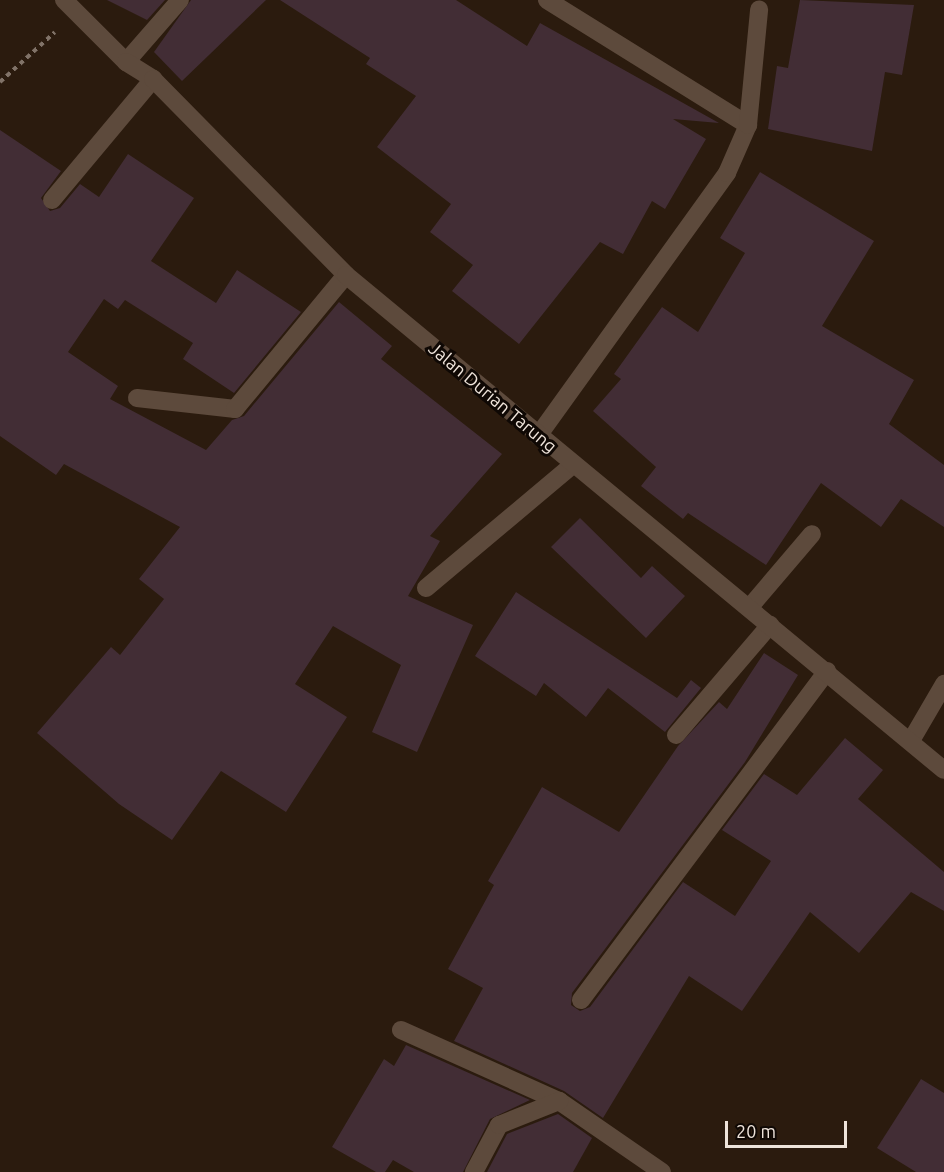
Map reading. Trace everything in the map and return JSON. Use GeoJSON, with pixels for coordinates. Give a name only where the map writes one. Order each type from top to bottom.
{"type":"FeatureCollection","features":[{"type":"Feature","properties":{"kind":"street"},"geometry":{"type":"LineString","coordinates":[[126,62],[180,0]]}},
{"type":"Feature","properties":{"kind":"street"},"geometry":{"type":"LineString","coordinates":[[547,0],[748,125]]}},
{"type":"Feature","properties":{"kind":"street","name":"Jalan Durian Tarung"},"geometry":{"type":"LineString","coordinates":[[71,6],[126,62],[153,79],[346,275],[538,436],[912,739],[944,770]]}},
{"type":"Feature","properties":{"kind":"street"},"geometry":{"type":"LineString","coordinates":[[538,436],[727,173],[748,125],[759,10]]}},
{"type":"Feature","properties":{"kind":"street"},"geometry":{"type":"LineString","coordinates":[[52,200],[153,79]]}},
{"type":"Feature","properties":{"kind":"street"},"geometry":{"type":"LineString","coordinates":[[137,398],[235,409],[346,275]]}},
{"type":"Feature","properties":{"kind":"street"},"geometry":{"type":"LineString","coordinates":[[426,588],[574,464]]}},
{"type":"Feature","properties":{"kind":"street"},"geometry":{"type":"LineString","coordinates":[[749,608],[812,534]]}},
{"type":"Feature","properties":{"kind":"street"},"geometry":{"type":"LineString","coordinates":[[676,735],[770,625]]}},
{"type":"Feature","properties":{"kind":"street"},"geometry":{"type":"LineString","coordinates":[[581,1000],[826,671]]}},
{"type":"Feature","properties":{"kind":"street"},"geometry":{"type":"LineString","coordinates":[[912,739],[944,684]]}},
{"type":"Feature","properties":{"kind":"street"},"geometry":{"type":"LineString","coordinates":[[401,1030],[559,1101],[662,1172]]}},
{"type":"Feature","properties":{"kind":"street"},"geometry":{"type":"LineString","coordinates":[[474,1172],[500,1125],[559,1101]]}},
{"type":"Feature","properties":{"kind":"path"},"geometry":{"type":"LineString","coordinates":[[0,82],[71,6]]}},
{"type":"Feature","properties":{"kind":"building"},"geometry":{"type":"Polygon","coordinates":[[[107,0],[165,0],[147,20],[107,0]]]}},
{"type":"Feature","properties":{"kind":"building"},"geometry":{"type":"Polygon","coordinates":[[[191,0],[266,0],[182,81],[154,52],[191,0]]]}},
{"type":"Feature","properties":{"kind":"building"},"geometry":{"type":"Polygon","coordinates":[[[280,0],[456,0],[527,46],[540,23],[719,123],[673,119],[706,139],[665,209],[652,201],[623,254],[600,242],[519,344],[452,291],[473,265],[430,232],[451,204],[377,147],[416,96],[366,64],[370,58],[280,0]]]}},
{"type":"Feature","properties":{"kind":"building"},"geometry":{"type":"Polygon","coordinates":[[[800,0],[914,5],[902,75],[885,72],[872,151],[768,129],[777,66],[788,68],[800,0]]]}},
{"type":"Feature","properties":{"kind":"building"},"geometry":{"type":"Polygon","coordinates":[[[0,130],[61,171],[41,198],[50,211],[60,208],[80,184],[99,197],[128,154],[194,198],[151,261],[216,303],[237,270],[301,312],[234,393],[183,359],[193,343],[125,300],[118,309],[104,299],[68,352],[118,386],[110,399],[206,450],[232,420],[244,416],[339,302],[392,346],[381,359],[502,454],[430,536],[440,541],[408,596],[473,625],[417,752],[372,732],[401,665],[333,626],[295,684],[347,717],[286,812],[221,771],[172,840],[119,804],[37,733],[111,647],[120,655],[164,599],[139,579],[180,527],[64,464],[56,475],[0,436],[0,130]]]}},
{"type":"Feature","properties":{"kind":"building"},"geometry":{"type":"Polygon","coordinates":[[[760,172],[874,241],[822,326],[914,380],[889,424],[944,465],[944,527],[901,499],[881,527],[821,483],[766,565],[688,513],[683,519],[641,486],[656,467],[593,411],[621,379],[614,374],[662,307],[698,332],[745,253],[720,238],[760,172]]]}},
{"type":"Feature","properties":{"kind":"building"},"geometry":{"type":"Polygon","coordinates":[[[580,518],[641,578],[652,566],[685,596],[646,638],[551,547],[580,518]]]}},
{"type":"Feature","properties":{"kind":"building"},"geometry":{"type":"Polygon","coordinates":[[[516,592],[677,698],[691,680],[701,688],[665,732],[608,688],[586,717],[544,683],[536,696],[475,656],[516,592]]]}},
{"type":"Feature","properties":{"kind":"building"},"geometry":{"type":"Polygon","coordinates":[[[764,653],[798,675],[745,762],[572,993],[571,1005],[580,1011],[590,1007],[683,882],[735,916],[771,861],[722,830],[764,774],[797,795],[845,738],[883,770],[858,799],[944,872],[944,911],[911,892],[859,953],[810,912],[742,1011],[689,976],[603,1118],[564,1091],[454,1041],[483,988],[448,969],[494,885],[488,881],[542,787],[619,832],[678,746],[719,702],[727,709],[764,653]]]}},
{"type":"Feature","properties":{"kind":"building"},"geometry":{"type":"Polygon","coordinates":[[[406,1045],[530,1100],[490,1119],[463,1172],[414,1172],[393,1160],[385,1172],[376,1172],[332,1147],[384,1059],[394,1066],[406,1045]]]}},
{"type":"Feature","properties":{"kind":"building"},"geometry":{"type":"Polygon","coordinates":[[[921,1079],[944,1093],[944,1172],[916,1172],[877,1148],[921,1079]]]}},
{"type":"Feature","properties":{"kind":"building"},"geometry":{"type":"Polygon","coordinates":[[[558,1114],[592,1138],[573,1172],[487,1172],[507,1134],[558,1114]]]}}]}
